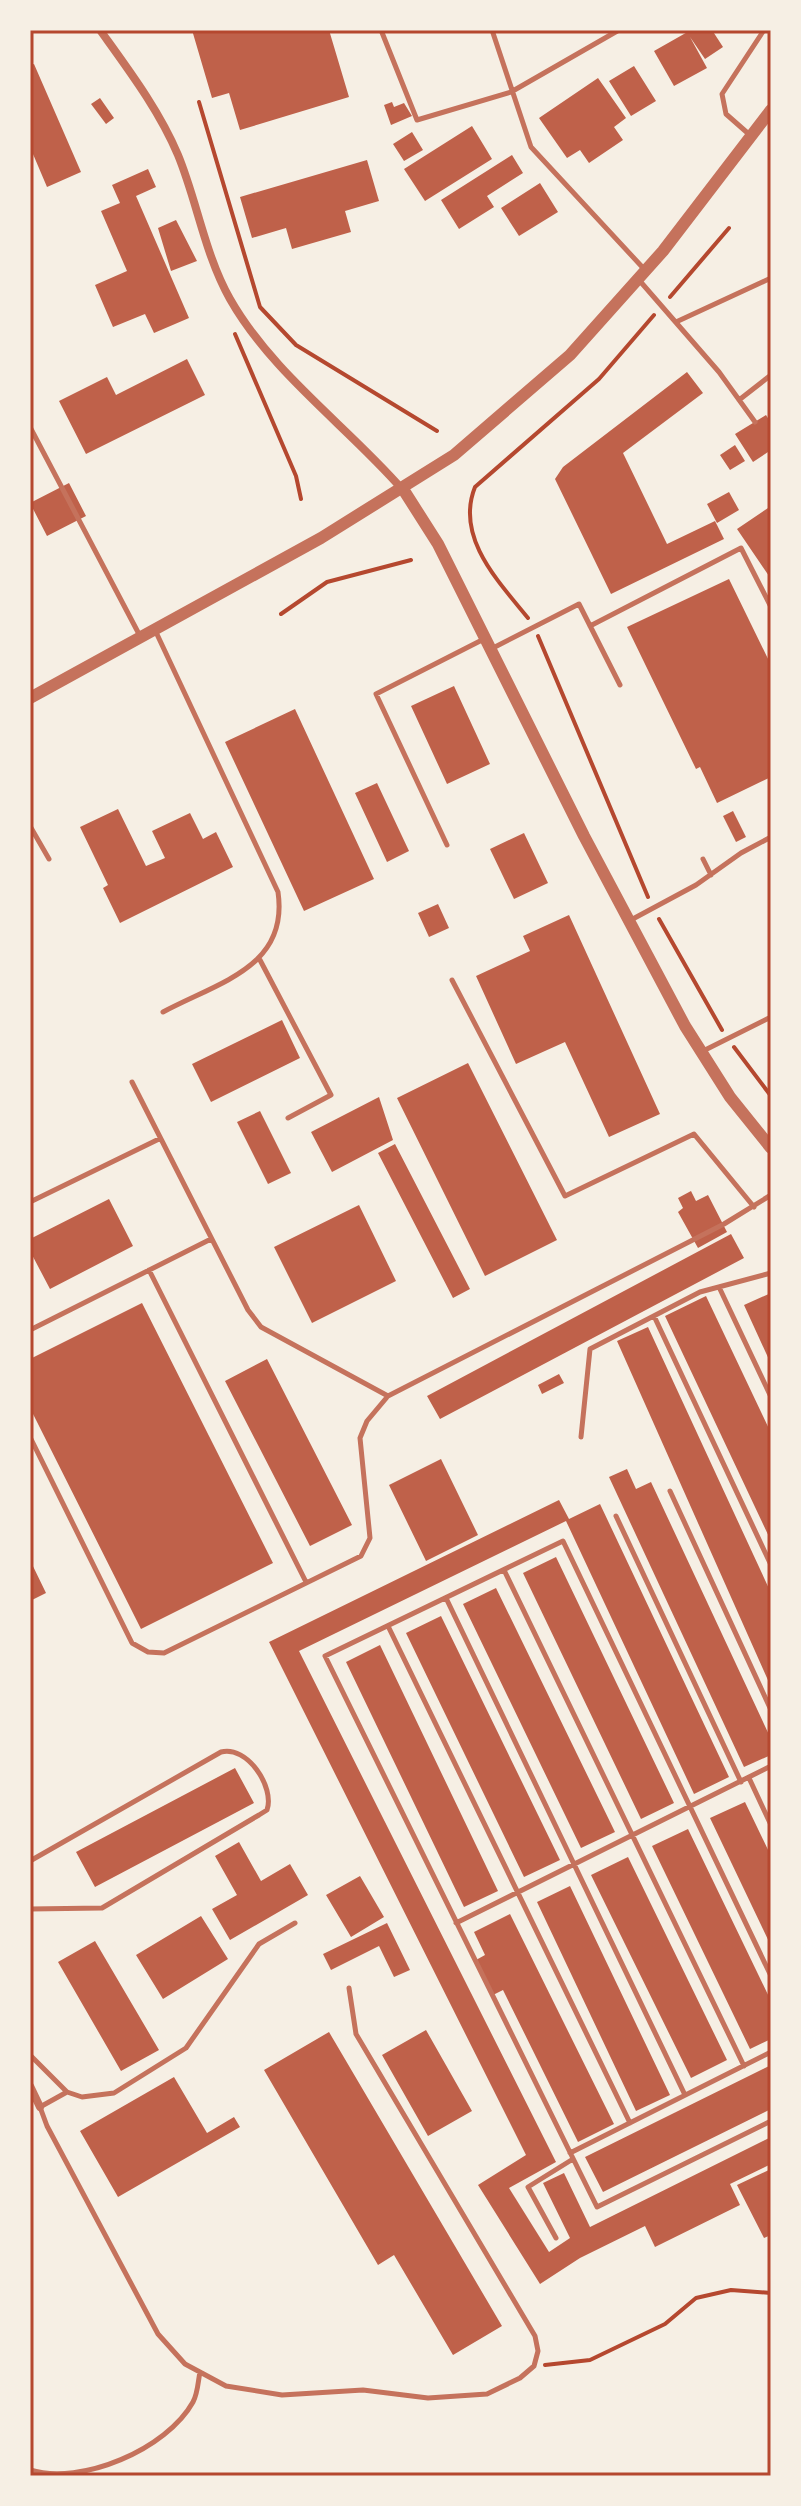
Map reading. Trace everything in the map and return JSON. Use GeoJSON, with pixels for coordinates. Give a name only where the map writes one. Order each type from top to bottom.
{"type":"FeatureCollection","features":[{"type":"Feature","properties":{"kind":"street"},"geometry":{"type":"LineString","coordinates":[[104,32],[177,152],[217,270],[240,315],[300,385],[403,489],[438,544],[628,922],[700,1052],[771,1148]]}},
{"type":"Feature","properties":{"kind":"street"},"geometry":{"type":"LineString","coordinates":[[30,698],[403,489],[454,455],[570,355],[643,275],[771,110]]}},
{"type":"Feature","properties":{"kind":"street"},"geometry":{"type":"LineString","coordinates":[[30,2086],[40,2107]]}},
{"type":"Feature","properties":{"kind":"lane"},"geometry":{"type":"LineString","coordinates":[[381,30],[417,120],[511,92],[619,30]]}},
{"type":"Feature","properties":{"kind":"lane"},"geometry":{"type":"LineString","coordinates":[[492,30],[531,147],[643,275],[755,422]]}},
{"type":"Feature","properties":{"kind":"lane"},"geometry":{"type":"LineString","coordinates":[[752,136],[726,114],[721,104],[722,94],[764,30]]}},
{"type":"Feature","properties":{"kind":"lane"},"geometry":{"type":"LineString","coordinates":[[676,322],[771,278]]}},
{"type":"Feature","properties":{"kind":"lane"},"geometry":{"type":"LineString","coordinates":[[739,400],[771,375]]}},
{"type":"Feature","properties":{"kind":"lane"},"geometry":{"type":"LineString","coordinates":[[30,427],[140,637]]}},
{"type":"Feature","properties":{"kind":"lane"},"geometry":{"type":"LineString","coordinates":[[590,626],[741,548],[771,607]]}},
{"type":"Feature","properties":{"kind":"lane"},"geometry":{"type":"LineString","coordinates":[[447,845],[376,694],[579,604],[620,685]]}},
{"type":"Feature","properties":{"kind":"lane"},"geometry":{"type":"LineString","coordinates":[[155,629],[278,892],[281,915],[274,941],[260,960],[163,1012]]}},
{"type":"Feature","properties":{"kind":"lane"},"geometry":{"type":"LineString","coordinates":[[30,826],[49,859]]}},
{"type":"Feature","properties":{"kind":"lane"},"geometry":{"type":"LineString","coordinates":[[628,922],[771,837]]}},
{"type":"Feature","properties":{"kind":"lane"},"geometry":{"type":"LineString","coordinates":[[703,859],[711,875]]}},
{"type":"Feature","properties":{"kind":"lane"},"geometry":{"type":"LineString","coordinates":[[260,960],[331,1095],[288,1118]]}},
{"type":"Feature","properties":{"kind":"lane"},"geometry":{"type":"LineString","coordinates":[[452,980],[565,1196],[694,1134],[754,1207]]}},
{"type":"Feature","properties":{"kind":"lane"},"geometry":{"type":"LineString","coordinates":[[700,1052],[771,1017]]}},
{"type":"Feature","properties":{"kind":"lane"},"geometry":{"type":"LineString","coordinates":[[132,1082],[248,1310],[261,1327],[388,1396]]}},
{"type":"Feature","properties":{"kind":"lane"},"geometry":{"type":"LineString","coordinates":[[30,1202],[159,1139]]}},
{"type":"Feature","properties":{"kind":"lane"},"geometry":{"type":"LineString","coordinates":[[30,1437],[132,1643],[148,1652],[164,1653],[361,1556],[370,1538],[360,1438],[367,1421],[388,1396],[754,1207],[771,1195]]}},
{"type":"Feature","properties":{"kind":"lane"},"geometry":{"type":"LineString","coordinates":[[30,1330],[211,1239]]}},
{"type":"Feature","properties":{"kind":"lane"},"geometry":{"type":"LineString","coordinates":[[149,1270],[306,1582]]}},
{"type":"Feature","properties":{"kind":"lane"},"geometry":{"type":"LineString","coordinates":[[581,1437],[590,1349],[719,1287],[771,1273]]}},
{"type":"Feature","properties":{"kind":"lane"},"geometry":{"type":"LineString","coordinates":[[719,1287],[771,1397]]}},
{"type":"Feature","properties":{"kind":"lane"},"geometry":{"type":"LineString","coordinates":[[654,1316],[771,1565]]}},
{"type":"Feature","properties":{"kind":"lane"},"geometry":{"type":"LineString","coordinates":[[670,1491],[771,1710]]}},
{"type":"Feature","properties":{"kind":"lane"},"geometry":{"type":"LineString","coordinates":[[616,1516],[741,1782]]}},
{"type":"Feature","properties":{"kind":"lane"},"geometry":{"type":"LineString","coordinates":[[771,1976],[563,1541],[325,1656],[597,2207],[771,2121]]}},
{"type":"Feature","properties":{"kind":"lane"},"geometry":{"type":"LineString","coordinates":[[504,1570],[744,2066]]}},
{"type":"Feature","properties":{"kind":"lane"},"geometry":{"type":"LineString","coordinates":[[446,1598],[685,2095]]}},
{"type":"Feature","properties":{"kind":"lane"},"geometry":{"type":"LineString","coordinates":[[388,1626],[630,2123]]}},
{"type":"Feature","properties":{"kind":"lane"},"geometry":{"type":"LineString","coordinates":[[30,1861],[221,1752],[241,1752],[268,1792],[267,1810],[102,1908],[30,1909]]}},
{"type":"Feature","properties":{"kind":"lane"},"geometry":{"type":"LineString","coordinates":[[456,1923],[771,1766]]}},
{"type":"Feature","properties":{"kind":"lane"},"geometry":{"type":"LineString","coordinates":[[749,1778],[771,1825]]}},
{"type":"Feature","properties":{"kind":"lane"},"geometry":{"type":"LineString","coordinates":[[30,2055],[67,2092],[82,2097],[114,2093],[186,2048],[259,1944],[295,1923]]}},
{"type":"Feature","properties":{"kind":"lane"},"geometry":{"type":"LineString","coordinates":[[67,2092],[40,2107],[47,2126],[158,2334],[185,2364],[226,2386],[282,2395],[363,2390],[428,2398],[487,2394],[520,2378],[534,2366],[538,2351],[535,2336],[356,2034],[349,1988]]}},
{"type":"Feature","properties":{"kind":"lane"},"geometry":{"type":"LineString","coordinates":[[556,2238],[528,2187],[572,2156],[630,2123],[771,2052]]}},
{"type":"Feature","properties":{"kind":"lane"},"geometry":{"type":"LineString","coordinates":[[30,2470],[49,2476],[99,2468],[151,2443],[182,2416],[193,2401],[200,2372]]}},
{"type":"Feature","properties":{"kind":"path"},"geometry":{"type":"LineString","coordinates":[[199,102],[260,307],[296,345],[437,431]]}},
{"type":"Feature","properties":{"kind":"path"},"geometry":{"type":"LineString","coordinates":[[232,325],[296,476],[301,499]]}},
{"type":"Feature","properties":{"kind":"path"},"geometry":{"type":"LineString","coordinates":[[281,614],[327,582],[411,560]]}},
{"type":"Feature","properties":{"kind":"path"},"geometry":{"type":"LineString","coordinates":[[534,2366],[590,2360],[665,2324],[696,2298],[731,2290],[771,2293]]}},
{"type":"Feature","properties":{"kind":"building"},"geometry":{"type":"Polygon","coordinates":[[[192,30],[329,30],[349,97],[240,130],[229,93],[212,98],[192,30]]]}},
{"type":"Feature","properties":{"kind":"building"},"geometry":{"type":"Polygon","coordinates":[[[691,30],[712,30],[723,47],[705,59],[690,37],[707,68],[674,86],[654,51],[691,30]]]}},
{"type":"Feature","properties":{"kind":"building"},"geometry":{"type":"Polygon","coordinates":[[[34,64],[81,172],[47,187],[30,147],[30,65],[34,64]]]}},
{"type":"Feature","properties":{"kind":"building"},"geometry":{"type":"Polygon","coordinates":[[[634,66],[656,101],[631,116],[609,81],[634,66]]]}},
{"type":"Feature","properties":{"kind":"building"},"geometry":{"type":"Polygon","coordinates":[[[598,78],[626,118],[614,127],[623,140],[589,163],[580,150],[567,158],[539,118],[598,78]]]}},
{"type":"Feature","properties":{"kind":"building"},"geometry":{"type":"Polygon","coordinates":[[[100,98],[114,118],[106,124],[91,104],[100,98]]]}},
{"type":"Feature","properties":{"kind":"building"},"geometry":{"type":"Polygon","coordinates":[[[392,102],[394,107],[404,103],[412,116],[391,125],[384,105],[392,102]]]}},
{"type":"Feature","properties":{"kind":"building"},"geometry":{"type":"Polygon","coordinates":[[[472,126],[492,159],[425,201],[404,169],[472,126]]]}},
{"type":"Feature","properties":{"kind":"building"},"geometry":{"type":"Polygon","coordinates":[[[412,132],[423,150],[404,161],[393,144],[412,132]]]}},
{"type":"Feature","properties":{"kind":"building"},"geometry":{"type":"Polygon","coordinates":[[[512,155],[523,173],[487,196],[494,207],[459,229],[441,200],[512,155]]]}},
{"type":"Feature","properties":{"kind":"building"},"geometry":{"type":"Polygon","coordinates":[[[367,160],[379,201],[345,211],[351,232],[292,249],[286,228],[252,238],[240,197],[367,160]]]}},
{"type":"Feature","properties":{"kind":"building"},"geometry":{"type":"Polygon","coordinates":[[[148,169],[156,187],[136,196],[189,318],[154,333],[145,314],[113,327],[95,285],[127,271],[101,211],[120,203],[112,185],[148,169]]]}},
{"type":"Feature","properties":{"kind":"building"},"geometry":{"type":"Polygon","coordinates":[[[540,183],[558,212],[519,236],[501,208],[540,183]]]}},
{"type":"Feature","properties":{"kind":"building"},"geometry":{"type":"Polygon","coordinates":[[[176,220],[197,261],[171,271],[158,228],[176,220]]]}},
{"type":"Feature","properties":{"kind":"building"},"geometry":{"type":"Polygon","coordinates":[[[187,359],[205,395],[86,454],[59,401],[107,377],[116,395],[187,359]]]}},
{"type":"Feature","properties":{"kind":"building"},"geometry":{"type":"Polygon","coordinates":[[[687,372],[703,393],[623,453],[667,544],[715,521],[724,539],[611,594],[555,479],[563,467],[687,372]]]}},
{"type":"Feature","properties":{"kind":"building"},"geometry":{"type":"Polygon","coordinates":[[[766,415],[771,423],[771,450],[753,462],[735,434],[766,415]]]}},
{"type":"Feature","properties":{"kind":"building"},"geometry":{"type":"Polygon","coordinates":[[[735,445],[745,461],[730,470],[720,455],[735,445]]]}},
{"type":"Feature","properties":{"kind":"building"},"geometry":{"type":"Polygon","coordinates":[[[69,483],[86,516],[47,536],[30,503],[69,483]]]}},
{"type":"Feature","properties":{"kind":"building"},"geometry":{"type":"Polygon","coordinates":[[[729,492],[739,510],[717,523],[707,504],[729,492]]]}},
{"type":"Feature","properties":{"kind":"building"},"geometry":{"type":"Polygon","coordinates":[[[771,506],[771,579],[737,529],[771,506]]]}},
{"type":"Feature","properties":{"kind":"building"},"geometry":{"type":"Polygon","coordinates":[[[729,579],[771,665],[771,777],[717,803],[700,767],[696,769],[627,627],[729,579]]]}},
{"type":"Feature","properties":{"kind":"building"},"geometry":{"type":"Polygon","coordinates":[[[454,686],[490,764],[447,784],[411,706],[454,686]]]}},
{"type":"Feature","properties":{"kind":"building"},"geometry":{"type":"Polygon","coordinates":[[[295,709],[374,879],[304,911],[225,742],[295,709]]]}},
{"type":"Feature","properties":{"kind":"building"},"geometry":{"type":"Polygon","coordinates":[[[377,783],[409,851],[387,862],[355,793],[377,783]]]}},
{"type":"Feature","properties":{"kind":"building"},"geometry":{"type":"Polygon","coordinates":[[[118,809],[146,866],[165,858],[152,831],[190,813],[203,839],[216,832],[233,867],[120,923],[103,888],[108,885],[80,827],[118,809]]]}},
{"type":"Feature","properties":{"kind":"building"},"geometry":{"type":"Polygon","coordinates":[[[733,811],[746,837],[736,842],[723,816],[733,811]]]}},
{"type":"Feature","properties":{"kind":"building"},"geometry":{"type":"Polygon","coordinates":[[[524,833],[548,883],[514,899],[490,849],[524,833]]]}},
{"type":"Feature","properties":{"kind":"building"},"geometry":{"type":"Polygon","coordinates":[[[438,904],[449,928],[429,937],[418,913],[438,904]]]}},
{"type":"Feature","properties":{"kind":"building"},"geometry":{"type":"Polygon","coordinates":[[[569,915],[660,1114],[609,1137],[565,1042],[516,1064],[476,976],[530,951],[523,936],[569,915]]]}},
{"type":"Feature","properties":{"kind":"building"},"geometry":{"type":"Polygon","coordinates":[[[282,1020],[300,1058],[211,1102],[192,1064],[282,1020]]]}},
{"type":"Feature","properties":{"kind":"building"},"geometry":{"type":"Polygon","coordinates":[[[468,1063],[557,1240],[485,1276],[397,1098],[468,1063]]]}},
{"type":"Feature","properties":{"kind":"building"},"geometry":{"type":"Polygon","coordinates":[[[379,1097],[393,1140],[332,1172],[311,1132],[379,1097]]]}},
{"type":"Feature","properties":{"kind":"building"},"geometry":{"type":"Polygon","coordinates":[[[260,1111],[291,1173],[268,1184],[237,1122],[260,1111]]]}},
{"type":"Feature","properties":{"kind":"building"},"geometry":{"type":"Polygon","coordinates":[[[395,1144],[470,1289],[453,1298],[378,1153],[395,1144]]]}},
{"type":"Feature","properties":{"kind":"building"},"geometry":{"type":"Polygon","coordinates":[[[691,1191],[696,1201],[708,1195],[727,1232],[698,1248],[678,1212],[683,1208],[678,1198],[691,1191]]]}},
{"type":"Feature","properties":{"kind":"building"},"geometry":{"type":"Polygon","coordinates":[[[109,1199],[133,1246],[50,1289],[30,1251],[30,1239],[109,1199]]]}},
{"type":"Feature","properties":{"kind":"building"},"geometry":{"type":"Polygon","coordinates":[[[359,1205],[396,1281],[312,1323],[274,1247],[359,1205]]]}},
{"type":"Feature","properties":{"kind":"building"},"geometry":{"type":"Polygon","coordinates":[[[731,1234],[744,1258],[440,1419],[427,1396],[731,1234]]]}},
{"type":"Feature","properties":{"kind":"building"},"geometry":{"type":"Polygon","coordinates":[[[771,1293],[771,1364],[744,1305],[771,1293]]]}},
{"type":"Feature","properties":{"kind":"building"},"geometry":{"type":"Polygon","coordinates":[[[706,1296],[771,1433],[771,1541],[665,1316],[706,1296]]]}},
{"type":"Feature","properties":{"kind":"building"},"geometry":{"type":"Polygon","coordinates":[[[142,1303],[273,1563],[141,1629],[30,1408],[30,1359],[142,1303]]]}},
{"type":"Feature","properties":{"kind":"building"},"geometry":{"type":"Polygon","coordinates":[[[648,1327],[771,1593],[771,1687],[617,1341],[648,1327]]]}},
{"type":"Feature","properties":{"kind":"building"},"geometry":{"type":"Polygon","coordinates":[[[267,1359],[352,1525],[310,1546],[225,1381],[267,1359]]]}},
{"type":"Feature","properties":{"kind":"building"},"geometry":{"type":"Polygon","coordinates":[[[559,1374],[564,1383],[542,1394],[538,1385],[559,1374]]]}},
{"type":"Feature","properties":{"kind":"building"},"geometry":{"type":"Polygon","coordinates":[[[441,1459],[478,1535],[426,1561],[389,1485],[441,1459]]]}},
{"type":"Feature","properties":{"kind":"building"},"geometry":{"type":"Polygon","coordinates":[[[627,1469],[636,1489],[651,1482],[771,1739],[771,1755],[744,1767],[609,1477],[627,1469]]]}},
{"type":"Feature","properties":{"kind":"building"},"geometry":{"type":"Polygon","coordinates":[[[559,1500],[569,1519],[600,1504],[729,1777],[694,1794],[566,1521],[299,1651],[556,2162],[509,2188],[549,2252],[570,2238],[543,2183],[564,2173],[590,2227],[771,2137],[771,2164],[730,2184],[740,2205],[655,2247],[645,2226],[580,2258],[540,2284],[478,2185],[526,2155],[269,1642],[559,1500]]]}},
{"type":"Feature","properties":{"kind":"building"},"geometry":{"type":"Polygon","coordinates":[[[556,1557],[674,1803],[641,1819],[523,1573],[556,1557]]]}},
{"type":"Feature","properties":{"kind":"building"},"geometry":{"type":"Polygon","coordinates":[[[30,1560],[46,1593],[30,1601],[30,1560]]]}},
{"type":"Feature","properties":{"kind":"building"},"geometry":{"type":"Polygon","coordinates":[[[496,1588],[615,1832],[581,1848],[463,1604],[496,1588]]]}},
{"type":"Feature","properties":{"kind":"building"},"geometry":{"type":"Polygon","coordinates":[[[441,1616],[560,1860],[524,1877],[406,1633],[441,1616]]]}},
{"type":"Feature","properties":{"kind":"building"},"geometry":{"type":"Polygon","coordinates":[[[380,1645],[498,1891],[464,1907],[346,1662],[380,1645]]]}},
{"type":"Feature","properties":{"kind":"building"},"geometry":{"type":"Polygon","coordinates":[[[235,1768],[254,1803],[95,1887],[76,1852],[235,1768]]]}},
{"type":"Feature","properties":{"kind":"building"},"geometry":{"type":"Polygon","coordinates":[[[745,1802],[771,1856],[771,1946],[710,1818],[745,1802]]]}},
{"type":"Feature","properties":{"kind":"building"},"geometry":{"type":"Polygon","coordinates":[[[688,1829],[771,2001],[771,2039],[750,2049],[652,1846],[688,1829]]]}},
{"type":"Feature","properties":{"kind":"building"},"geometry":{"type":"Polygon","coordinates":[[[239,1842],[261,1881],[290,1864],[308,1895],[230,1940],[212,1909],[237,1895],[215,1856],[239,1842]]]}},
{"type":"Feature","properties":{"kind":"building"},"geometry":{"type":"Polygon","coordinates":[[[628,1857],[727,2060],[691,2078],[591,1875],[628,1857]]]}},
{"type":"Feature","properties":{"kind":"building"},"geometry":{"type":"Polygon","coordinates":[[[360,1876],[384,1917],[351,1937],[326,1895],[360,1876]]]}},
{"type":"Feature","properties":{"kind":"building"},"geometry":{"type":"Polygon","coordinates":[[[570,1886],[670,2095],[636,2111],[537,1902],[570,1886]]]}},
{"type":"Feature","properties":{"kind":"building"},"geometry":{"type":"Polygon","coordinates":[[[510,1914],[614,2124],[578,2142],[503,1990],[493,1995],[476,1960],[485,1955],[474,1932],[510,1914]]]}},
{"type":"Feature","properties":{"kind":"building"},"geometry":{"type":"Polygon","coordinates":[[[201,1916],[228,1959],[163,1999],[136,1955],[201,1916]]]}},
{"type":"Feature","properties":{"kind":"building"},"geometry":{"type":"Polygon","coordinates":[[[387,1923],[410,1970],[394,1977],[379,1946],[331,1970],[323,1954],[387,1923]]]}},
{"type":"Feature","properties":{"kind":"building"},"geometry":{"type":"Polygon","coordinates":[[[95,1941],[159,2050],[121,2071],[58,1962],[95,1941]]]}},
{"type":"Feature","properties":{"kind":"building"},"geometry":{"type":"Polygon","coordinates":[[[426,2030],[472,2111],[428,2136],[382,2055],[426,2030]]]}},
{"type":"Feature","properties":{"kind":"building"},"geometry":{"type":"Polygon","coordinates":[[[329,2032],[502,2326],[453,2355],[394,2255],[378,2265],[264,2070],[329,2032]]]}},
{"type":"Feature","properties":{"kind":"building"},"geometry":{"type":"Polygon","coordinates":[[[771,2065],[771,2109],[603,2192],[585,2157],[771,2065]]]}},
{"type":"Feature","properties":{"kind":"building"},"geometry":{"type":"Polygon","coordinates":[[[174,2077],[207,2133],[234,2117],[240,2127],[118,2197],[80,2131],[174,2077]]]}},
{"type":"Feature","properties":{"kind":"building"},"geometry":{"type":"Polygon","coordinates":[[[771,2169],[771,2235],[764,2238],[737,2185],[771,2169]]]}}]}
